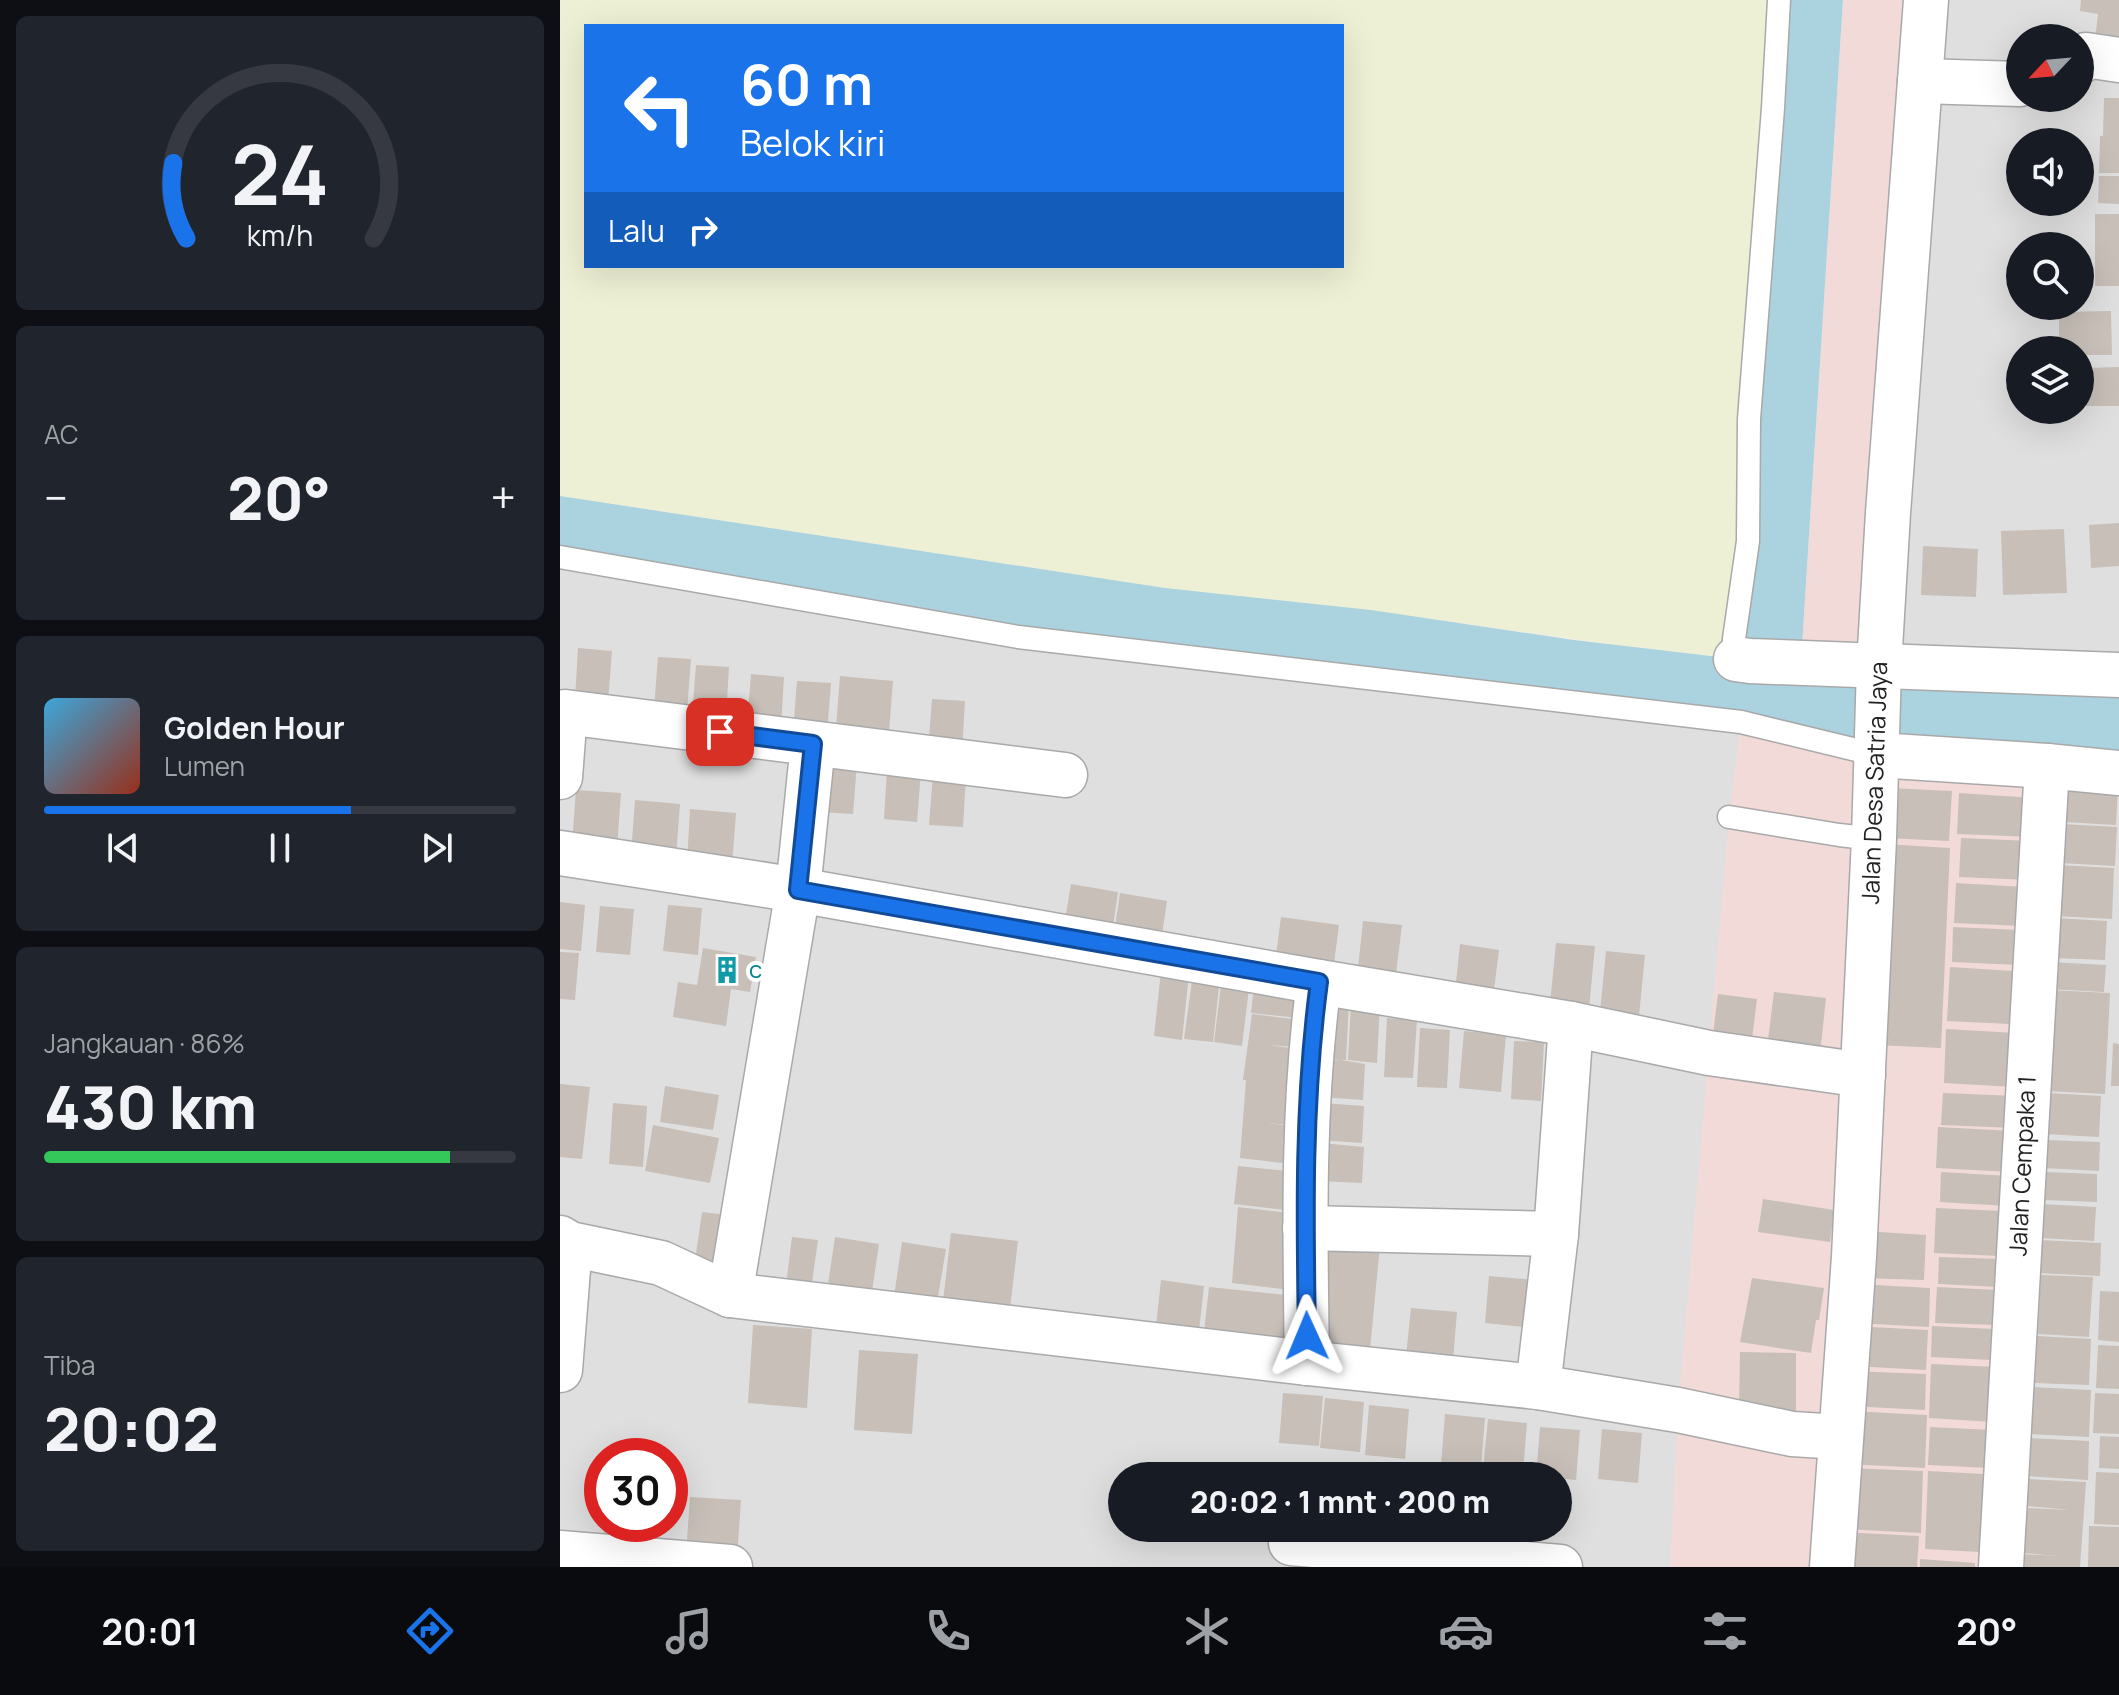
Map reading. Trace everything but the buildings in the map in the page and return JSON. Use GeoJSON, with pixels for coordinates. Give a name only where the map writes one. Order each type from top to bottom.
{"type":"FeatureCollection","features":[{"type":"Feature","properties":{"kind":"street","name":"Jalan Desa Satria Jaya"},"geometry":{"type":"LineString","coordinates":[[1832,1567],[1854,1257],[1888,513],[1926,0]]}},
{"type":"Feature","properties":{"kind":"street"},"geometry":{"type":"LineString","coordinates":[[2094,56],[2119,60]]}},
{"type":"Feature","properties":{"kind":"street"},"geometry":{"type":"LineString","coordinates":[[1920,81],[2006,84]]}},
{"type":"Feature","properties":{"kind":"street"},"geometry":{"type":"LineString","coordinates":[[1736,659],[1879,668],[2119,675]]}},
{"type":"Feature","properties":{"kind":"street"},"geometry":{"type":"LineString","coordinates":[[560,777],[565,712],[1065,775]]}},
{"type":"Feature","properties":{"kind":"street"},"geometry":{"type":"LineString","coordinates":[[730,1295],[798,890],[813,744]]}},
{"type":"Feature","properties":{"kind":"street"},"geometry":{"type":"LineString","coordinates":[[1877,755],[2119,773]]}},
{"type":"Feature","properties":{"kind":"street","name":"Jalan Cempaka 1"},"geometry":{"type":"LineString","coordinates":[[2001,1567],[2047,766]]}},
{"type":"Feature","properties":{"kind":"street"},"geometry":{"type":"LineString","coordinates":[[560,853],[798,890],[1571,1024],[1709,1053],[1863,1075]]}},
{"type":"Feature","properties":{"kind":"street"},"geometry":{"type":"LineString","coordinates":[[1307,1363],[1305,1228],[1309,1069],[1319,982]]}},
{"type":"Feature","properties":{"kind":"street"},"geometry":{"type":"LineString","coordinates":[[1538,1387],[1556,1234],[1571,1024]]}},
{"type":"Feature","properties":{"kind":"street"},"geometry":{"type":"LineString","coordinates":[[1305,1228],[1556,1234]]}},
{"type":"Feature","properties":{"kind":"street"},"geometry":{"type":"LineString","coordinates":[[560,1370],[565,1241],[661,1263],[730,1295],[1538,1387],[1678,1410],[1792,1434],[1841,1437]]}},
{"type":"Feature","properties":{"kind":"street"},"geometry":{"type":"LineString","coordinates":[[1291,1543],[1560,1567]]}},
{"type":"Feature","properties":{"kind":"street"},"geometry":{"type":"LineString","coordinates":[[560,1553],[730,1567]]}},
{"type":"Feature","properties":{"kind":"lane"},"geometry":{"type":"LineString","coordinates":[[1736,659],[1734,639],[1748,541],[1749,419],[1779,0]]}},
{"type":"Feature","properties":{"kind":"lane"},"geometry":{"type":"LineString","coordinates":[[560,557],[1018,637],[1741,722],[1877,755]]}},
{"type":"Feature","properties":{"kind":"lane"},"geometry":{"type":"LineString","coordinates":[[1729,817],[1874,839]]}},
{"type":"Feature","properties":{"kind":"shaded area"},"geometry":{"type":"Polygon","coordinates":[[[1843,0],[1926,0],[1879,666],[1801,662],[1843,0]]]}},
{"type":"Feature","properties":{"kind":"shaded area"},"geometry":{"type":"Polygon","coordinates":[[[1926,0],[2119,0],[2119,675],[1879,666],[1926,0]]]}},
{"type":"Feature","properties":{"kind":"shaded area"},"geometry":{"type":"Polygon","coordinates":[[[560,557],[2119,773],[2119,1567],[560,1567],[560,557]]]}},
{"type":"Feature","properties":{"kind":"shaded area"},"geometry":{"type":"Polygon","coordinates":[[[1741,722],[2047,766],[2001,1567],[1670,1567],[1678,1410],[1729,817],[1741,722]]]}},
{"type":"Feature","properties":{"kind":"green space"},"geometry":{"type":"Polygon","coordinates":[[[560,0],[1779,0],[1736,659],[1358,609],[1165,588],[560,496],[560,0]]]}},
{"type":"Feature","properties":{"kind":"water"},"geometry":{"type":"Polygon","coordinates":[[[1779,0],[1843,0],[1801,662],[2119,681],[2119,773],[1877,755],[1741,722],[1334,675],[560,558],[560,496],[1165,588],[1371,610],[1574,640],[1736,659],[1779,0]]]}},
{"type":"Feature","properties":{"kind":"place","name":"c"},"geometry":{"type":"Point","coordinates":[727,970]}},
{"type":"Feature","properties":{"kind":"route"},"geometry":{"type":"LineString","coordinates":[[720,732],[813,744],[798,890],[1319,982],[1309,1069],[1305,1172],[1307,1336]]}}]}
